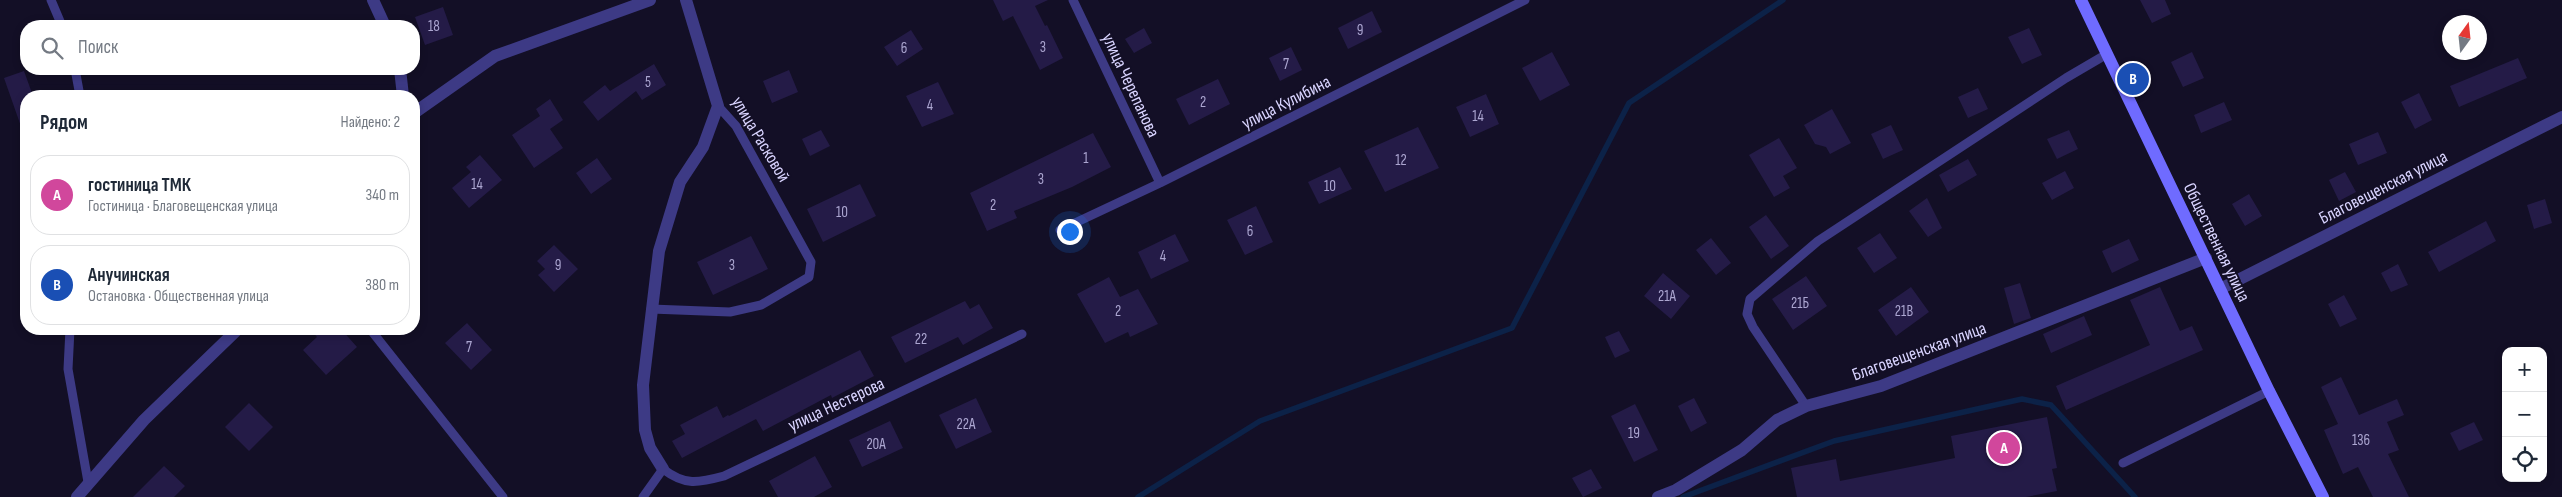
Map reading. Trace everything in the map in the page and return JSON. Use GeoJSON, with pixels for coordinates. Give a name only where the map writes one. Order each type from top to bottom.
{"type":"FeatureCollection","features":[{"type":"Feature","properties":{"kind":"main road","name":"Общественная улица"},"geometry":{"type":"LineString","coordinates":[[2081,0],[2220,289],[2323,497]]}},
{"type":"Feature","properties":{"kind":"street"},"geometry":{"type":"LineString","coordinates":[[373,0],[382,20]]}},
{"type":"Feature","properties":{"kind":"street"},"geometry":{"type":"LineString","coordinates":[[420,109],[495,56],[650,0]]}},
{"type":"Feature","properties":{"kind":"street","name":"улица Расковой"},"geometry":{"type":"LineString","coordinates":[[686,0],[718,106]]}},
{"type":"Feature","properties":{"kind":"street"},"geometry":{"type":"LineString","coordinates":[[401,75],[402,90]]}},
{"type":"Feature","properties":{"kind":"street"},"geometry":{"type":"LineString","coordinates":[[662,469],[650,448],[644,430],[643,385],[651,309],[660,251],[680,182],[703,147],[718,106]]}},
{"type":"Feature","properties":{"kind":"street","name":"Благовещенская улица"},"geometry":{"type":"LineString","coordinates":[[2220,289],[2562,117]]}},
{"type":"Feature","properties":{"kind":"street","name":"Благовещенская улица"},"geometry":{"type":"LineString","coordinates":[[1658,497],[1676,490],[1742,450],[1777,420],[1806,406],[1881,386],[2206,258]]}},
{"type":"Feature","properties":{"kind":"street"},"geometry":{"type":"LineString","coordinates":[[77,497],[88,482],[144,420],[232,335]]}},
{"type":"Feature","properties":{"kind":"lane"},"geometry":{"type":"LineString","coordinates":[[51,0],[59,20]]}},
{"type":"Feature","properties":{"kind":"lane","name":"улица Черепанова"},"geometry":{"type":"LineString","coordinates":[[1073,0],[1160,183]]}},
{"type":"Feature","properties":{"kind":"lane","name":"улица Кулибина"},"geometry":{"type":"LineString","coordinates":[[1060,230],[1160,183],[1525,0]]}},
{"type":"Feature","properties":{"kind":"lane"},"geometry":{"type":"LineString","coordinates":[[1806,406],[1753,327],[1747,314],[1750,299],[1818,241],[2066,78],[2107,54]]}},
{"type":"Feature","properties":{"kind":"lane"},"geometry":{"type":"LineString","coordinates":[[76,75],[79,90]]}},
{"type":"Feature","properties":{"kind":"lane","name":"улица Расковой"},"geometry":{"type":"LineString","coordinates":[[651,309],[730,312],[760,306],[809,277],[810,262],[736,126],[718,106]]}},
{"type":"Feature","properties":{"kind":"lane","name":"улица Нестерова"},"geometry":{"type":"LineString","coordinates":[[662,469],[676,479],[699,483],[724,476],[1022,334]]}},
{"type":"Feature","properties":{"kind":"lane"},"geometry":{"type":"LineString","coordinates":[[70,335],[68,369],[88,482]]}},
{"type":"Feature","properties":{"kind":"lane"},"geometry":{"type":"LineString","coordinates":[[375,335],[503,497]]}},
{"type":"Feature","properties":{"kind":"lane"},"geometry":{"type":"LineString","coordinates":[[2123,463],[2270,391]]}},
{"type":"Feature","properties":{"kind":"lane"},"geometry":{"type":"LineString","coordinates":[[643,497],[662,469]]}},
{"type":"Feature","properties":{"kind":"building"},"geometry":{"type":"Polygon","coordinates":[[[993,0],[1048,0],[1035,6],[1045,26],[1047,25],[1063,58],[1040,70],[1013,16],[1003,21],[993,0]]]}},
{"type":"Feature","properties":{"kind":"building"},"geometry":{"type":"Polygon","coordinates":[[[2140,0],[2165,0],[2171,14],[2152,23],[2140,0]]]}},
{"type":"Feature","properties":{"kind":"building"},"geometry":{"type":"Polygon","coordinates":[[[443,7],[453,35],[425,45],[420,31],[420,20],[416,20],[415,17],[443,7]]]}},
{"type":"Feature","properties":{"kind":"building"},"geometry":{"type":"Polygon","coordinates":[[[1372,11],[1382,32],[1348,49],[1338,28],[1372,11]]]}},
{"type":"Feature","properties":{"kind":"building"},"geometry":{"type":"Polygon","coordinates":[[[1144,28],[1152,43],[1134,53],[1125,39],[1144,28]]]}},
{"type":"Feature","properties":{"kind":"building"},"geometry":{"type":"Polygon","coordinates":[[[2029,28],[2042,55],[2022,64],[2008,37],[2029,28]]]}},
{"type":"Feature","properties":{"kind":"building"},"geometry":{"type":"Polygon","coordinates":[[[911,30],[923,49],[897,66],[884,47],[911,30]]]}},
{"type":"Feature","properties":{"kind":"building"},"geometry":{"type":"Polygon","coordinates":[[[1291,47],[1302,70],[1280,81],[1269,58],[1291,47]]]}},
{"type":"Feature","properties":{"kind":"building"},"geometry":{"type":"Polygon","coordinates":[[[1552,52],[1570,85],[1540,101],[1522,68],[1552,52]]]}},
{"type":"Feature","properties":{"kind":"building"},"geometry":{"type":"Polygon","coordinates":[[[2192,52],[2204,78],[2183,87],[2171,62],[2192,52]]]}},
{"type":"Feature","properties":{"kind":"building"},"geometry":{"type":"Polygon","coordinates":[[[2518,58],[2527,78],[2459,107],[2450,86],[2518,58]]]}},
{"type":"Feature","properties":{"kind":"building"},"geometry":{"type":"Polygon","coordinates":[[[654,64],[666,85],[642,100],[636,91],[598,121],[583,102],[605,85],[610,91],[654,64]]]}},
{"type":"Feature","properties":{"kind":"building"},"geometry":{"type":"Polygon","coordinates":[[[789,70],[798,92],[772,103],[763,81],[789,70]]]}},
{"type":"Feature","properties":{"kind":"building"},"geometry":{"type":"Polygon","coordinates":[[[20,72],[20,75],[25,75],[31,90],[20,90],[20,124],[4,78],[20,72]]]}},
{"type":"Feature","properties":{"kind":"building"},"geometry":{"type":"Polygon","coordinates":[[[1218,79],[1230,104],[1189,125],[1176,99],[1218,79]]]}},
{"type":"Feature","properties":{"kind":"building"},"geometry":{"type":"Polygon","coordinates":[[[938,82],[954,114],[922,127],[906,96],[938,82]]]}},
{"type":"Feature","properties":{"kind":"building"},"geometry":{"type":"Polygon","coordinates":[[[1978,88],[1988,109],[1968,118],[1958,97],[1978,88]]]}},
{"type":"Feature","properties":{"kind":"building"},"geometry":{"type":"Polygon","coordinates":[[[2419,93],[2432,120],[2415,129],[2401,102],[2419,93]]]}},
{"type":"Feature","properties":{"kind":"building"},"geometry":{"type":"Polygon","coordinates":[[[1486,94],[1499,124],[1470,137],[1456,107],[1486,94]]]}},
{"type":"Feature","properties":{"kind":"building"},"geometry":{"type":"Polygon","coordinates":[[[550,99],[563,120],[550,129],[563,148],[534,168],[512,135],[540,116],[536,109],[550,99]]]}},
{"type":"Feature","properties":{"kind":"building"},"geometry":{"type":"Polygon","coordinates":[[[2224,102],[2232,120],[2201,133],[2194,115],[2224,102]]]}},
{"type":"Feature","properties":{"kind":"building"},"geometry":{"type":"Polygon","coordinates":[[[1832,109],[1851,143],[1830,154],[1826,147],[1815,144],[1804,125],[1832,109]]]}},
{"type":"Feature","properties":{"kind":"building"},"geometry":{"type":"Polygon","coordinates":[[[1891,125],[1903,150],[1883,159],[1871,134],[1891,125]]]}},
{"type":"Feature","properties":{"kind":"building"},"geometry":{"type":"Polygon","coordinates":[[[1418,127],[1439,168],[1385,192],[1364,151],[1418,127]]]}},
{"type":"Feature","properties":{"kind":"building"},"geometry":{"type":"Polygon","coordinates":[[[821,130],[830,146],[810,156],[802,139],[821,130]]]}},
{"type":"Feature","properties":{"kind":"building"},"geometry":{"type":"Polygon","coordinates":[[[2069,130],[2078,149],[2057,159],[2047,139],[2069,130]]]}},
{"type":"Feature","properties":{"kind":"building"},"geometry":{"type":"Polygon","coordinates":[[[2378,132],[2387,153],[2358,165],[2349,144],[2378,132]]]}},
{"type":"Feature","properties":{"kind":"building"},"geometry":{"type":"Polygon","coordinates":[[[1093,133],[1111,167],[1072,187],[1014,211],[1017,218],[987,231],[970,193],[1093,133]]]}},
{"type":"Feature","properties":{"kind":"building"},"geometry":{"type":"Polygon","coordinates":[[[1779,138],[1797,168],[1783,176],[1790,188],[1774,197],[1749,155],[1779,138]]]}},
{"type":"Feature","properties":{"kind":"building"},"geometry":{"type":"Polygon","coordinates":[[[480,155],[502,180],[469,208],[452,188],[471,172],[466,167],[480,155]]]}},
{"type":"Feature","properties":{"kind":"building"},"geometry":{"type":"Polygon","coordinates":[[[597,158],[612,179],[591,194],[576,173],[597,158]]]}},
{"type":"Feature","properties":{"kind":"building"},"geometry":{"type":"Polygon","coordinates":[[[1968,159],[1977,175],[1948,192],[1939,175],[1968,159]]]}},
{"type":"Feature","properties":{"kind":"building"},"geometry":{"type":"Polygon","coordinates":[[[1340,167],[1352,189],[1319,204],[1308,182],[1340,167]]]}},
{"type":"Feature","properties":{"kind":"building"},"geometry":{"type":"Polygon","coordinates":[[[2065,171],[2074,188],[2052,200],[2042,183],[2065,171]]]}},
{"type":"Feature","properties":{"kind":"building"},"geometry":{"type":"Polygon","coordinates":[[[2345,172],[2356,192],[2339,201],[2329,180],[2345,172]]]}},
{"type":"Feature","properties":{"kind":"building"},"geometry":{"type":"Polygon","coordinates":[[[860,184],[876,216],[823,242],[807,209],[860,184]]]}},
{"type":"Feature","properties":{"kind":"building"},"geometry":{"type":"Polygon","coordinates":[[[2249,194],[2262,216],[2245,226],[2232,204],[2249,194]]]}},
{"type":"Feature","properties":{"kind":"building"},"geometry":{"type":"Polygon","coordinates":[[[1927,198],[1942,228],[1928,237],[1909,211],[1927,198]]]}},
{"type":"Feature","properties":{"kind":"building"},"geometry":{"type":"Polygon","coordinates":[[[2545,199],[2552,223],[2534,229],[2527,205],[2545,199]]]}},
{"type":"Feature","properties":{"kind":"building"},"geometry":{"type":"Polygon","coordinates":[[[1256,206],[1273,242],[1245,255],[1227,220],[1256,206]]]}},
{"type":"Feature","properties":{"kind":"building"},"geometry":{"type":"Polygon","coordinates":[[[1766,215],[1789,246],[1771,259],[1749,227],[1766,215]]]}},
{"type":"Feature","properties":{"kind":"building"},"geometry":{"type":"Polygon","coordinates":[[[2486,221],[2496,241],[2439,272],[2428,252],[2486,221]]]}},
{"type":"Feature","properties":{"kind":"building"},"geometry":{"type":"Polygon","coordinates":[[[1880,233],[1897,258],[1874,273],[1857,248],[1880,233]]]}},
{"type":"Feature","properties":{"kind":"building"},"geometry":{"type":"Polygon","coordinates":[[[1175,234],[1189,261],[1151,279],[1138,252],[1175,234]]]}},
{"type":"Feature","properties":{"kind":"building"},"geometry":{"type":"Polygon","coordinates":[[[751,236],[768,269],[713,295],[697,262],[751,236]]]}},
{"type":"Feature","properties":{"kind":"building"},"geometry":{"type":"Polygon","coordinates":[[[1711,238],[1731,263],[1716,275],[1696,250],[1711,238]]]}},
{"type":"Feature","properties":{"kind":"building"},"geometry":{"type":"Polygon","coordinates":[[[2129,239],[2139,260],[2112,273],[2102,251],[2129,239]]]}},
{"type":"Feature","properties":{"kind":"building"},"geometry":{"type":"Polygon","coordinates":[[[554,245],[578,269],[554,292],[538,275],[545,269],[537,261],[554,245]]]}},
{"type":"Feature","properties":{"kind":"building"},"geometry":{"type":"Polygon","coordinates":[[[2398,264],[2408,285],[2391,292],[2381,273],[2398,264]]]}},
{"type":"Feature","properties":{"kind":"building"},"geometry":{"type":"Polygon","coordinates":[[[1663,273],[1690,296],[1671,319],[1644,296],[1663,273]]]}},
{"type":"Feature","properties":{"kind":"building"},"geometry":{"type":"Polygon","coordinates":[[[1806,276],[1827,306],[1793,330],[1772,299],[1806,276]]]}},
{"type":"Feature","properties":{"kind":"building"},"geometry":{"type":"Polygon","coordinates":[[[1109,277],[1120,297],[1138,289],[1158,324],[1130,337],[1128,332],[1105,343],[1077,294],[1109,277]]]}},
{"type":"Feature","properties":{"kind":"building"},"geometry":{"type":"Polygon","coordinates":[[[2020,283],[2031,318],[2014,324],[2004,288],[2020,283]]]}},
{"type":"Feature","properties":{"kind":"building"},"geometry":{"type":"Polygon","coordinates":[[[1911,287],[1929,312],[1896,336],[1878,310],[1911,287]]]}},
{"type":"Feature","properties":{"kind":"building"},"geometry":{"type":"Polygon","coordinates":[[[2160,287],[2180,331],[2192,326],[2203,350],[2066,410],[2056,386],[2150,345],[2130,300],[2160,287]]]}},
{"type":"Feature","properties":{"kind":"building"},"geometry":{"type":"Polygon","coordinates":[[[2344,295],[2357,319],[2340,327],[2328,304],[2344,295]]]}},
{"type":"Feature","properties":{"kind":"building"},"geometry":{"type":"Polygon","coordinates":[[[965,301],[970,309],[979,304],[993,328],[963,345],[958,337],[905,363],[891,337],[965,301]]]}},
{"type":"Feature","properties":{"kind":"building"},"geometry":{"type":"Polygon","coordinates":[[[2084,316],[2092,335],[2051,353],[2043,334],[2084,316]]]}},
{"type":"Feature","properties":{"kind":"building"},"geometry":{"type":"Polygon","coordinates":[[[467,323],[492,350],[471,370],[445,343],[467,323]]]}},
{"type":"Feature","properties":{"kind":"building"},"geometry":{"type":"Polygon","coordinates":[[[1619,331],[1630,351],[1615,358],[1605,337],[1619,331]]]}},
{"type":"Feature","properties":{"kind":"building"},"geometry":{"type":"Polygon","coordinates":[[[315,335],[346,335],[357,347],[326,375],[303,350],[317,337],[315,335]]]}},
{"type":"Feature","properties":{"kind":"building"},"geometry":{"type":"Polygon","coordinates":[[[860,350],[874,376],[832,398],[831,395],[763,431],[756,419],[682,458],[672,441],[685,434],[680,425],[717,406],[723,418],[729,416],[860,350]]]}},
{"type":"Feature","properties":{"kind":"building"},"geometry":{"type":"Polygon","coordinates":[[[2341,377],[2359,415],[2397,399],[2404,415],[2387,422],[2399,450],[2388,454],[2409,497],[2373,497],[2358,467],[2343,474],[2324,430],[2338,424],[2321,387],[2341,377]]]}},
{"type":"Feature","properties":{"kind":"building"},"geometry":{"type":"Polygon","coordinates":[[[976,398],[992,432],[956,449],[939,415],[976,398]]]}},
{"type":"Feature","properties":{"kind":"building"},"geometry":{"type":"Polygon","coordinates":[[[1694,398],[1707,423],[1691,432],[1678,406],[1694,398]]]}},
{"type":"Feature","properties":{"kind":"building"},"geometry":{"type":"Polygon","coordinates":[[[249,403],[273,427],[249,451],[225,427],[249,403]]]}},
{"type":"Feature","properties":{"kind":"building"},"geometry":{"type":"Polygon","coordinates":[[[1635,404],[1658,450],[1634,462],[1611,416],[1635,404]]]}},
{"type":"Feature","properties":{"kind":"building"},"geometry":{"type":"Polygon","coordinates":[[[2047,417],[2057,468],[2052,469],[2057,491],[2026,497],[1797,497],[1791,468],[1836,459],[1840,481],[1955,458],[1951,436],[2047,417]]]}},
{"type":"Feature","properties":{"kind":"building"},"geometry":{"type":"Polygon","coordinates":[[[890,421],[903,448],[862,467],[849,440],[890,421]]]}},
{"type":"Feature","properties":{"kind":"building"},"geometry":{"type":"Polygon","coordinates":[[[2474,422],[2483,440],[2459,451],[2450,433],[2474,422]]]}},
{"type":"Feature","properties":{"kind":"building"},"geometry":{"type":"Polygon","coordinates":[[[815,456],[832,487],[814,497],[778,497],[769,481],[815,456]]]}},
{"type":"Feature","properties":{"kind":"building"},"geometry":{"type":"Polygon","coordinates":[[[164,466],[185,486],[174,497],[133,497],[164,466]]]}},
{"type":"Feature","properties":{"kind":"building"},"geometry":{"type":"Polygon","coordinates":[[[1591,469],[1602,488],[1583,497],[1572,478],[1591,469]]]}},
{"type":"Feature","properties":{"kind":"waterway"},"geometry":{"type":"LineString","coordinates":[[1138,497],[1260,421],[1512,328],[1629,103],[1783,0]]}},
{"type":"Feature","properties":{"kind":"waterway"},"geometry":{"type":"LineString","coordinates":[[1683,497],[1834,441],[2022,399],[2051,405],[2135,497]]}},
{"type":"Feature","properties":{"kind":"place","name":"Анучинская"},"geometry":{"type":"Point","coordinates":[2133,79]}},
{"type":"Feature","properties":{"kind":"place","name":"гостиница ТМК"},"geometry":{"type":"Point","coordinates":[2004,448]}}]}
